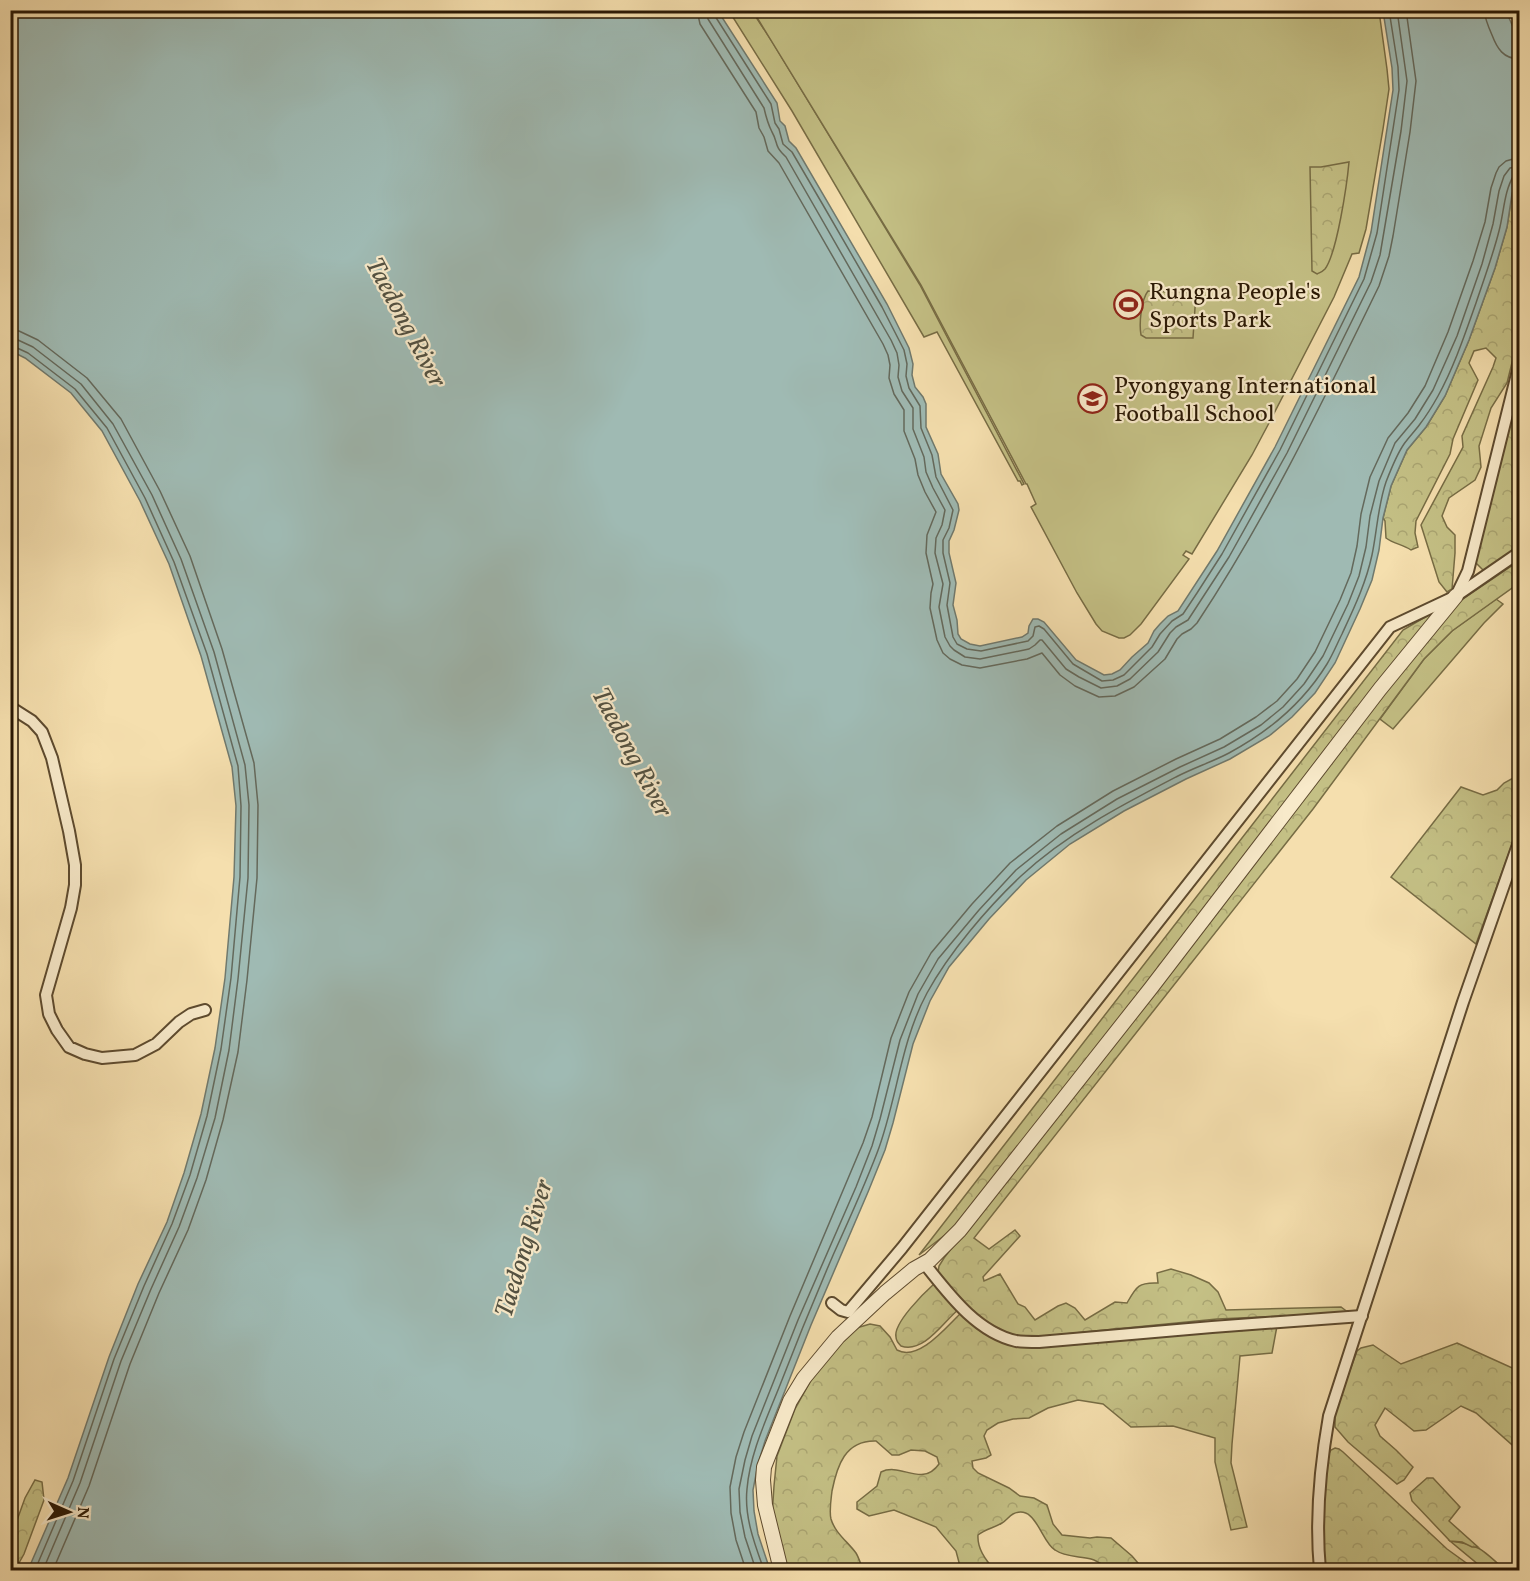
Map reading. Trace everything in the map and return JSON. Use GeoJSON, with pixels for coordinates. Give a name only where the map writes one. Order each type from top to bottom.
{"type":"FeatureCollection","features":[{"type":"Feature","properties":{"kind":"street"},"geometry":{"type":"LineString","coordinates":[[781,1570],[765,1505],[764,1467],[790,1401],[804,1378],[838,1337],[885,1293],[914,1269],[930,1260],[960,1230],[1151,988],[1380,689],[1456,596],[1468,571],[1520,362]]}},
{"type":"Feature","properties":{"kind":"street"},"geometry":{"type":"LineString","coordinates":[[832,1303],[848,1312],[902,1248],[1390,627],[1456,596],[1520,552]]}},
{"type":"Feature","properties":{"kind":"street"},"geometry":{"type":"LineString","coordinates":[[10,707],[32,721],[42,732],[52,758],[75,865],[73,896],[46,995],[49,1014],[57,1030],[69,1047],[85,1054],[102,1058],[135,1055],[156,1044],[191,1014],[205,1010]]}},
{"type":"Feature","properties":{"kind":"street"},"geometry":{"type":"LineString","coordinates":[[1320,1570],[1317,1546],[1319,1484],[1329,1416],[1400,1191],[1520,839]]}},
{"type":"Feature","properties":{"kind":"street"},"geometry":{"type":"LineString","coordinates":[[924,1263],[948,1293],[987,1329],[1000,1336],[1025,1342],[1362,1316]]}},
{"type":"Feature","properties":{"kind":"green space"},"geometry":{"type":"Polygon","coordinates":[[[729,11],[752,11],[773,43],[920,285],[1024,484],[1018,481],[937,332],[924,337],[792,111],[729,11]]]}},
{"type":"Feature","properties":{"kind":"green space","name":"Rungna People's Sports Park"},"geometry":{"type":"Polygon","coordinates":[[[753,11],[1379,11],[1389,89],[1366,229],[1359,253],[1352,254],[1334,297],[1252,455],[1192,554],[1186,551],[1183,555],[1189,559],[1141,624],[1130,635],[1119,638],[1102,631],[1077,593],[1031,507],[1036,504],[1027,484],[921,285],[753,11]]]}},
{"type":"Feature","properties":{"kind":"green space"},"geometry":{"type":"Polygon","coordinates":[[[1349,162],[1334,249],[1325,269],[1317,274],[1312,271],[1310,167],[1349,162]]]}},
{"type":"Feature","properties":{"kind":"green space"},"geometry":{"type":"Polygon","coordinates":[[[1519,172],[1519,334],[1507,383],[1491,408],[1479,446],[1481,467],[1475,480],[1449,498],[1442,516],[1447,527],[1455,535],[1452,589],[1447,592],[1439,582],[1421,525],[1463,447],[1462,436],[1493,367],[1496,358],[1486,348],[1474,351],[1469,363],[1478,380],[1453,439],[1450,454],[1416,521],[1415,533],[1418,547],[1411,550],[1386,538],[1383,518],[1391,486],[1407,450],[1426,427],[1445,396],[1469,340],[1495,268],[1519,172]]]}},
{"type":"Feature","properties":{"kind":"green space"},"geometry":{"type":"Polygon","coordinates":[[[1148,291],[1196,293],[1193,338],[1146,338],[1141,335],[1141,312],[1148,291]]]}},
{"type":"Feature","properties":{"kind":"green space"},"geometry":{"type":"Polygon","coordinates":[[[1519,382],[1519,547],[1487,570],[1483,570],[1476,563],[1476,555],[1519,382]]]}},
{"type":"Feature","properties":{"kind":"green space"},"geometry":{"type":"Polygon","coordinates":[[[1519,561],[1519,583],[1452,631],[1424,659],[1313,809],[974,1238],[989,1249],[1015,1230],[1020,1236],[983,1277],[984,1281],[1000,1274],[1018,1304],[1025,1307],[1035,1320],[1066,1303],[1075,1308],[1085,1320],[1115,1302],[1127,1303],[1138,1287],[1146,1283],[1158,1283],[1157,1273],[1171,1269],[1209,1283],[1218,1292],[1226,1310],[1341,1307],[1349,1313],[1217,1319],[1024,1338],[997,1329],[986,1322],[965,1304],[938,1273],[944,1258],[1384,691],[1460,601],[1519,561]]]}},
{"type":"Feature","properties":{"kind":"green space"},"geometry":{"type":"Polygon","coordinates":[[[1496,599],[1503,604],[1393,729],[1380,719],[1424,659],[1452,631],[1496,599]]]}},
{"type":"Feature","properties":{"kind":"green space"},"geometry":{"type":"Polygon","coordinates":[[[1432,613],[1435,615],[958,1225],[919,1255],[1403,630],[1432,613]]]}},
{"type":"Feature","properties":{"kind":"green space"},"geometry":{"type":"Polygon","coordinates":[[[1519,773],[1519,825],[1476,944],[1391,877],[1461,787],[1483,795],[1497,790],[1519,773]]]}},
{"type":"Feature","properties":{"kind":"green space"},"geometry":{"type":"Polygon","coordinates":[[[935,1283],[959,1309],[926,1341],[909,1347],[901,1346],[896,1338],[899,1324],[935,1283]]]}},
{"type":"Feature","properties":{"kind":"green space"},"geometry":{"type":"Polygon","coordinates":[[[962,1312],[1001,1340],[1277,1326],[1272,1353],[1240,1356],[1231,1463],[1247,1527],[1231,1530],[1215,1462],[1215,1438],[1173,1426],[1131,1427],[1103,1404],[1078,1400],[1048,1408],[1029,1418],[998,1423],[987,1430],[984,1436],[991,1455],[972,1461],[973,1468],[1020,1496],[1034,1498],[1047,1505],[1053,1524],[1062,1535],[1111,1538],[1144,1570],[1115,1571],[1094,1560],[1059,1552],[1050,1546],[1033,1518],[1021,1512],[1013,1514],[1002,1523],[978,1535],[983,1554],[995,1570],[961,1570],[956,1551],[936,1527],[894,1510],[869,1516],[857,1509],[857,1502],[877,1486],[881,1472],[896,1470],[926,1474],[939,1464],[937,1457],[925,1451],[911,1450],[892,1455],[876,1441],[857,1445],[844,1456],[832,1491],[830,1516],[833,1524],[856,1553],[863,1570],[786,1570],[772,1516],[777,1456],[795,1409],[814,1375],[853,1329],[870,1324],[880,1326],[890,1337],[897,1350],[914,1351],[932,1341],[962,1312]]]}},
{"type":"Feature","properties":{"kind":"green space"},"geometry":{"type":"Polygon","coordinates":[[[1457,1343],[1519,1371],[1519,1451],[1476,1413],[1461,1406],[1426,1430],[1414,1431],[1385,1408],[1375,1425],[1380,1436],[1413,1467],[1404,1480],[1397,1484],[1348,1442],[1335,1427],[1335,1411],[1357,1351],[1373,1345],[1401,1364],[1457,1343]]]}},
{"type":"Feature","properties":{"kind":"green space"},"geometry":{"type":"Polygon","coordinates":[[[1335,1448],[1343,1452],[1447,1549],[1476,1570],[1325,1570],[1322,1532],[1327,1457],[1335,1448]]]}},
{"type":"Feature","properties":{"kind":"green space"},"geometry":{"type":"Polygon","coordinates":[[[1427,1478],[1433,1478],[1460,1507],[1449,1521],[1478,1547],[1450,1541],[1412,1501],[1410,1493],[1427,1478]]]}},
{"type":"Feature","properties":{"kind":"green space"},"geometry":{"type":"Polygon","coordinates":[[[35,1480],[42,1482],[44,1500],[24,1554],[15,1570],[11,1570],[11,1537],[25,1498],[35,1480]]]}},
{"type":"Feature","properties":{"kind":"green space"},"geometry":{"type":"Polygon","coordinates":[[[1450,1541],[1478,1548],[1505,1570],[1489,1570],[1479,1565],[1450,1541]]]}},
{"type":"Feature","properties":{"kind":"green space"},"geometry":{"type":"Polygon","coordinates":[[[1519,1561],[1519,1570],[1509,1570],[1519,1561]]]}},
{"type":"Feature","properties":{"kind":"water","name":"Taedong River"},"geometry":{"type":"Polygon","coordinates":[[[10,11],[718,11],[777,103],[780,121],[785,126],[789,141],[796,148],[887,304],[909,348],[915,387],[926,404],[926,427],[938,454],[941,474],[958,504],[959,510],[949,541],[949,553],[956,583],[953,605],[958,634],[961,639],[970,644],[980,646],[1022,637],[1028,633],[1033,619],[1038,619],[1044,622],[1076,660],[1104,675],[1120,670],[1148,643],[1160,624],[1168,616],[1178,611],[1217,551],[1275,447],[1359,277],[1371,232],[1393,90],[1383,11],[1506,11],[1520,43],[1519,172],[1512,194],[1507,227],[1469,340],[1445,396],[1426,427],[1407,450],[1391,486],[1372,580],[1335,663],[1315,693],[1292,717],[1269,736],[1230,759],[1124,811],[1070,844],[1026,880],[989,919],[949,967],[930,1001],[913,1044],[885,1150],[811,1325],[758,1464],[753,1490],[754,1511],[758,1534],[770,1570],[28,1570],[68,1478],[109,1357],[138,1284],[167,1222],[201,1114],[215,1048],[225,978],[234,877],[236,806],[232,767],[201,656],[169,564],[140,501],[102,431],[71,393],[25,358],[11,351],[10,11]]]}},
{"type":"Feature","properties":{"kind":"place","name":"Rungna People's Sports Park"},"geometry":{"type":"Point","coordinates":[1128,305]}},
{"type":"Feature","properties":{"kind":"place","name":"Pyongyang International Football School"},"geometry":{"type":"Point","coordinates":[1093,399]}}]}
